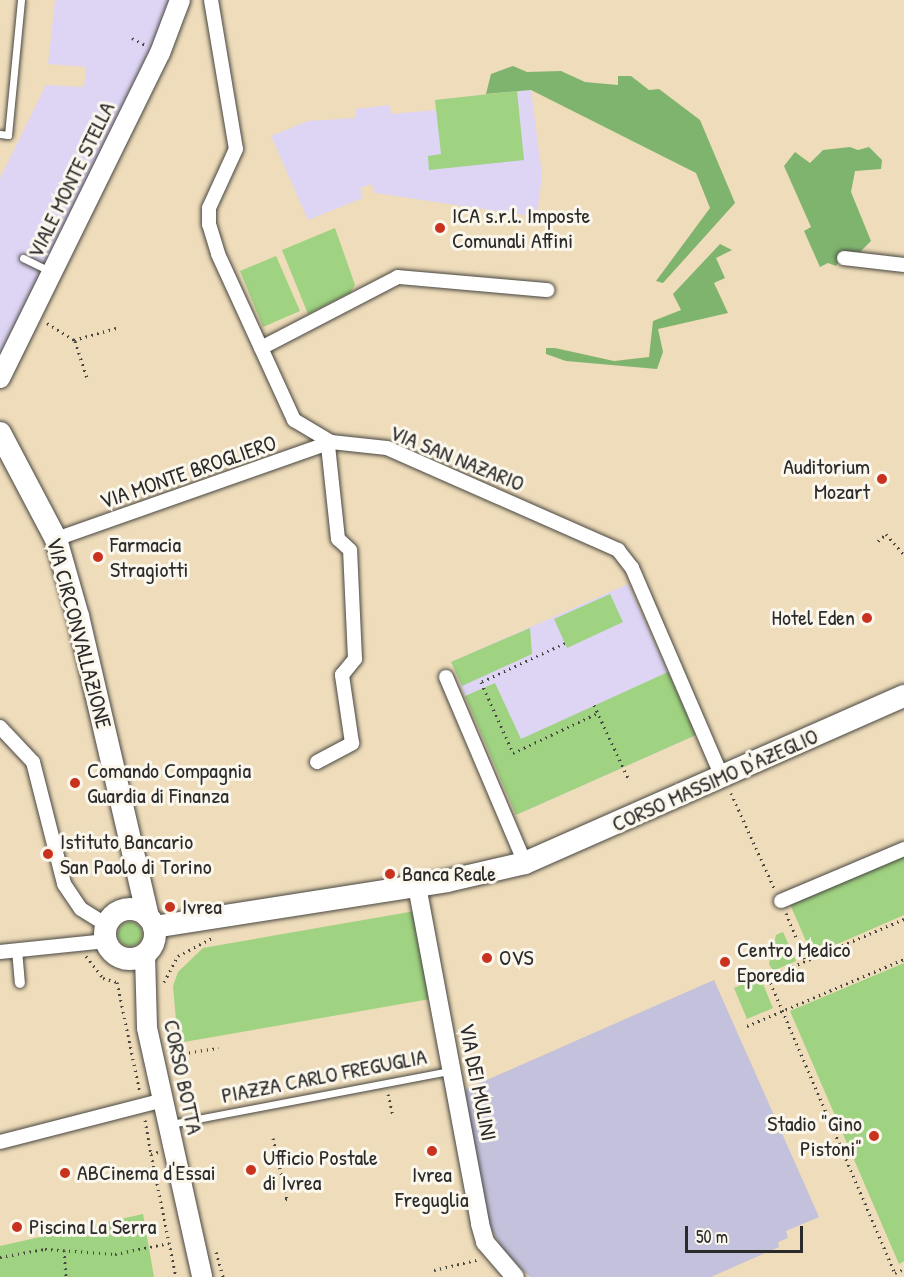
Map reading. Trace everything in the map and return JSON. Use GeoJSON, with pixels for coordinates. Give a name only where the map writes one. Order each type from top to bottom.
{"type":"FeatureCollection","features":[{"type":"Feature","properties":{"kind":"main road","name":"VIALE MONTE STELLA"},"geometry":{"type":"LineString","coordinates":[[0,378],[160,53],[180,0]]}},
{"type":"Feature","properties":{"kind":"main road","name":"VIA CIRCONVALLAZIONE"},"geometry":{"type":"LineString","coordinates":[[0,433],[56,539],[96,692],[128,843]]}},
{"type":"Feature","properties":{"kind":"main road","name":"CORSO MASSIMO D'AZEGLIO"},"geometry":{"type":"LineString","coordinates":[[150,936],[218,927],[525,863],[904,696]]}},
{"type":"Feature","properties":{"kind":"main road"},"geometry":{"type":"LineString","coordinates":[[128,843],[128,874],[110,926],[112,952],[124,959],[150,936]]}},
{"type":"Feature","properties":{"kind":"main road"},"geometry":{"type":"LineString","coordinates":[[128,843],[150,936]]}},
{"type":"Feature","properties":{"kind":"main road"},"geometry":{"type":"LineString","coordinates":[[110,926],[134,910],[150,936]]}},
{"type":"Feature","properties":{"kind":"main road","name":"CORSO BOTTA"},"geometry":{"type":"LineString","coordinates":[[150,936],[143,998],[202,1277]]}},
{"type":"Feature","properties":{"kind":"street","name":"VIA SAN NAZARIO"},"geometry":{"type":"LineString","coordinates":[[211,0],[236,149],[209,207],[209,224],[294,420],[330,444],[387,448],[618,550],[632,568],[722,777]]}},
{"type":"Feature","properties":{"kind":"street"},"geometry":{"type":"LineString","coordinates":[[844,258],[904,265]]}},
{"type":"Feature","properties":{"kind":"street"},"geometry":{"type":"LineString","coordinates":[[261,348],[398,277],[547,290]]}},
{"type":"Feature","properties":{"kind":"street"},"geometry":{"type":"LineString","coordinates":[[317,762],[352,743],[342,675],[355,659],[350,550],[338,539],[330,444]]}},
{"type":"Feature","properties":{"kind":"street","name":"VIA MONTE BROGLIERO"},"geometry":{"type":"LineString","coordinates":[[56,539],[330,444]]}},
{"type":"Feature","properties":{"kind":"street"},"geometry":{"type":"LineString","coordinates":[[446,677],[525,863]]}},
{"type":"Feature","properties":{"kind":"street"},"geometry":{"type":"LineString","coordinates":[[0,727],[33,762],[64,884],[81,909],[110,926],[78,946],[0,951]]}},
{"type":"Feature","properties":{"kind":"street"},"geometry":{"type":"LineString","coordinates":[[781,901],[904,849]]}},
{"type":"Feature","properties":{"kind":"street","name":"VIA DEI MULINI"},"geometry":{"type":"LineString","coordinates":[[417,886],[483,1233],[496,1257],[515,1277]]}},
{"type":"Feature","properties":{"kind":"street"},"geometry":{"type":"LineString","coordinates":[[17,950],[20,983]]}},
{"type":"Feature","properties":{"kind":"street"},"geometry":{"type":"LineString","coordinates":[[0,1142],[163,1100]]}},
{"type":"Feature","properties":{"kind":"lane"},"geometry":{"type":"LineString","coordinates":[[0,134],[8,135],[21,0]]}},
{"type":"Feature","properties":{"kind":"lane"},"geometry":{"type":"LineString","coordinates":[[23,258],[52,272]]}},
{"type":"Feature","properties":{"kind":"lane","name":"PIAZZA CARLO FREGUGLIA"},"geometry":{"type":"LineString","coordinates":[[169,1124],[452,1071]]}},
{"type":"Feature","properties":{"kind":"path"},"geometry":{"type":"LineString","coordinates":[[31,315],[74,340],[87,379]]}},
{"type":"Feature","properties":{"kind":"path"},"geometry":{"type":"LineString","coordinates":[[74,340],[116,328]]}},
{"type":"Feature","properties":{"kind":"path"},"geometry":{"type":"LineString","coordinates":[[878,541],[886,534],[904,555]]}},
{"type":"Feature","properties":{"kind":"path"},"geometry":{"type":"LineString","coordinates":[[565,643],[481,682],[513,753],[598,713]]}},
{"type":"Feature","properties":{"kind":"path"},"geometry":{"type":"LineString","coordinates":[[594,705],[629,780]]}},
{"type":"Feature","properties":{"kind":"path"},"geometry":{"type":"LineString","coordinates":[[734,801],[781,901],[806,961]]}},
{"type":"Feature","properties":{"kind":"path"},"geometry":{"type":"LineString","coordinates":[[904,919],[768,977],[895,1273],[904,1269]]}},
{"type":"Feature","properties":{"kind":"path"},"geometry":{"type":"LineString","coordinates":[[162,986],[178,956],[218,927]]}},
{"type":"Feature","properties":{"kind":"path"},"geometry":{"type":"LineString","coordinates":[[78,946],[103,978],[117,982],[151,1154]]}},
{"type":"Feature","properties":{"kind":"path"},"geometry":{"type":"LineString","coordinates":[[747,1026],[904,959]]}},
{"type":"Feature","properties":{"kind":"path"},"geometry":{"type":"LineString","coordinates":[[169,1045],[173,1066]]}},
{"type":"Feature","properties":{"kind":"path"},"geometry":{"type":"LineString","coordinates":[[171,1055],[218,1048]]}},
{"type":"Feature","properties":{"kind":"path"},"geometry":{"type":"LineString","coordinates":[[386,1083],[393,1116]]}},
{"type":"Feature","properties":{"kind":"path"},"geometry":{"type":"LineString","coordinates":[[273,1138],[287,1199],[282,1200]]}},
{"type":"Feature","properties":{"kind":"path"},"geometry":{"type":"LineString","coordinates":[[0,1257],[45,1249],[115,1254],[169,1243],[176,1277]]}},
{"type":"Feature","properties":{"kind":"path"},"geometry":{"type":"LineString","coordinates":[[64,1250],[66,1277]]}},
{"type":"Feature","properties":{"kind":"path"},"geometry":{"type":"LineString","coordinates":[[434,1270],[481,1258]]}},
{"type":"Feature","properties":{"kind":"shaded area"},"geometry":{"type":"Polygon","coordinates":[[[55,0],[171,0],[163,27],[0,355],[0,178],[46,85],[84,87],[86,67],[48,64],[55,0]]]}},
{"type":"Feature","properties":{"kind":"shaded area"},"geometry":{"type":"Polygon","coordinates":[[[531,90],[542,175],[537,217],[375,193],[371,184],[360,188],[363,198],[308,220],[271,136],[308,121],[356,118],[356,109],[390,105],[391,114],[435,110],[435,100],[531,90]]]}},
{"type":"Feature","properties":{"kind":"shaded area"},"geometry":{"type":"Polygon","coordinates":[[[628,584],[696,735],[516,815],[451,662],[628,584]]]}},
{"type":"Feature","properties":{"kind":"shaded area"},"geometry":{"type":"Polygon","coordinates":[[[714,980],[819,1217],[786,1231],[788,1238],[778,1242],[779,1247],[711,1277],[530,1277],[503,1250],[488,1223],[464,1090],[714,980]]]}},
{"type":"Feature","properties":{"kind":"green space"},"geometry":{"type":"Polygon","coordinates":[[[513,66],[527,72],[561,71],[585,82],[618,85],[618,76],[631,76],[649,90],[659,89],[700,120],[735,203],[663,283],[656,281],[710,208],[696,173],[531,90],[486,94],[491,74],[513,66]]]}},
{"type":"Feature","properties":{"kind":"green space"},"geometry":{"type":"Polygon","coordinates":[[[517,91],[524,160],[429,170],[428,156],[441,154],[435,100],[517,91]]]}},
{"type":"Feature","properties":{"kind":"green space"},"geometry":{"type":"Polygon","coordinates":[[[850,147],[858,150],[869,147],[882,160],[881,169],[855,171],[851,192],[871,241],[860,252],[845,251],[836,266],[828,263],[820,267],[804,231],[811,227],[784,166],[795,152],[810,163],[823,150],[850,147]]]}},
{"type":"Feature","properties":{"kind":"green space"},"geometry":{"type":"Polygon","coordinates":[[[335,228],[355,285],[350,293],[308,314],[282,250],[335,228]]]}},
{"type":"Feature","properties":{"kind":"green space"},"geometry":{"type":"Polygon","coordinates":[[[720,244],[732,250],[716,258],[725,278],[714,283],[728,313],[658,329],[663,352],[657,369],[566,361],[546,354],[546,348],[555,348],[614,361],[649,357],[653,321],[681,310],[673,294],[720,244]]]}},
{"type":"Feature","properties":{"kind":"green space"},"geometry":{"type":"Polygon","coordinates":[[[276,256],[300,311],[263,327],[240,271],[276,256]]]}},
{"type":"Feature","properties":{"kind":"green space"},"geometry":{"type":"Polygon","coordinates":[[[610,594],[623,622],[567,648],[554,619],[610,594]]]}},
{"type":"Feature","properties":{"kind":"green space"},"geometry":{"type":"Polygon","coordinates":[[[530,628],[532,654],[462,686],[451,662],[530,628]]]}},
{"type":"Feature","properties":{"kind":"green space"},"geometry":{"type":"Polygon","coordinates":[[[668,672],[696,735],[516,815],[465,696],[495,683],[521,739],[668,672]]]}},
{"type":"Feature","properties":{"kind":"green space"},"geometry":{"type":"Polygon","coordinates":[[[904,855],[904,915],[812,955],[790,904],[904,855]]]}},
{"type":"Feature","properties":{"kind":"green space"},"geometry":{"type":"Polygon","coordinates":[[[415,911],[430,999],[178,1043],[173,986],[178,972],[203,948],[415,911]]]}},
{"type":"Feature","properties":{"kind":"green space"},"geometry":{"type":"Polygon","coordinates":[[[130,922],[139,925],[142,934],[139,943],[130,946],[121,943],[118,934],[121,925],[130,922]]]}},
{"type":"Feature","properties":{"kind":"green space"},"geometry":{"type":"Polygon","coordinates":[[[783,932],[796,961],[773,971],[769,964],[776,935],[783,932]]]}},
{"type":"Feature","properties":{"kind":"green space","name":"Stadio \"Gino Pistoni\""},"geometry":{"type":"Polygon","coordinates":[[[904,963],[904,1261],[899,1264],[790,1011],[904,963]]]}},
{"type":"Feature","properties":{"kind":"green space"},"geometry":{"type":"Polygon","coordinates":[[[760,977],[773,1008],[747,1019],[734,988],[760,977]]]}},
{"type":"Feature","properties":{"kind":"green space"},"geometry":{"type":"Polygon","coordinates":[[[143,1214],[154,1277],[0,1277],[0,1246],[143,1214]]]}},
{"type":"Feature","properties":{"kind":"place","name":"ICA s.r.l. Imposte Comunali Affini"},"geometry":{"type":"Point","coordinates":[440,228]}},
{"type":"Feature","properties":{"kind":"place","name":"Auditorium Mozart"},"geometry":{"type":"Point","coordinates":[882,479]}},
{"type":"Feature","properties":{"kind":"place","name":"Farmacia Stragiotti"},"geometry":{"type":"Point","coordinates":[98,557]}},
{"type":"Feature","properties":{"kind":"place","name":"Hotel Eden"},"geometry":{"type":"Point","coordinates":[867,618]}},
{"type":"Feature","properties":{"kind":"place","name":"Comando Compagnia Guardia di Finanza"},"geometry":{"type":"Point","coordinates":[75,783]}},
{"type":"Feature","properties":{"kind":"place","name":"Istituto Bancario San Paolo di Torino"},"geometry":{"type":"Point","coordinates":[48,854]}},
{"type":"Feature","properties":{"kind":"place","name":"Banca Reale"},"geometry":{"type":"Point","coordinates":[390,874]}},
{"type":"Feature","properties":{"kind":"place","name":"Ivrea"},"geometry":{"type":"Point","coordinates":[170,907]}},
{"type":"Feature","properties":{"kind":"place","name":"OVS"},"geometry":{"type":"Point","coordinates":[487,958]}},
{"type":"Feature","properties":{"kind":"place","name":"Centro Medico Eporedia"},"geometry":{"type":"Point","coordinates":[725,962]}},
{"type":"Feature","properties":{"kind":"place","name":"Stadio \"Gino Pistoni\""},"geometry":{"type":"Point","coordinates":[874,1136]}},
{"type":"Feature","properties":{"kind":"place","name":"Ivrea Freguglia"},"geometry":{"type":"Point","coordinates":[432,1151]}},
{"type":"Feature","properties":{"kind":"place","name":"Ufficio Postale di Ivrea"},"geometry":{"type":"Point","coordinates":[251,1170]}},
{"type":"Feature","properties":{"kind":"place","name":"ABCinema d'Essai"},"geometry":{"type":"Point","coordinates":[65,1173]}},
{"type":"Feature","properties":{"kind":"place","name":"Piscina La Serra"},"geometry":{"type":"Point","coordinates":[17,1227]}}]}
